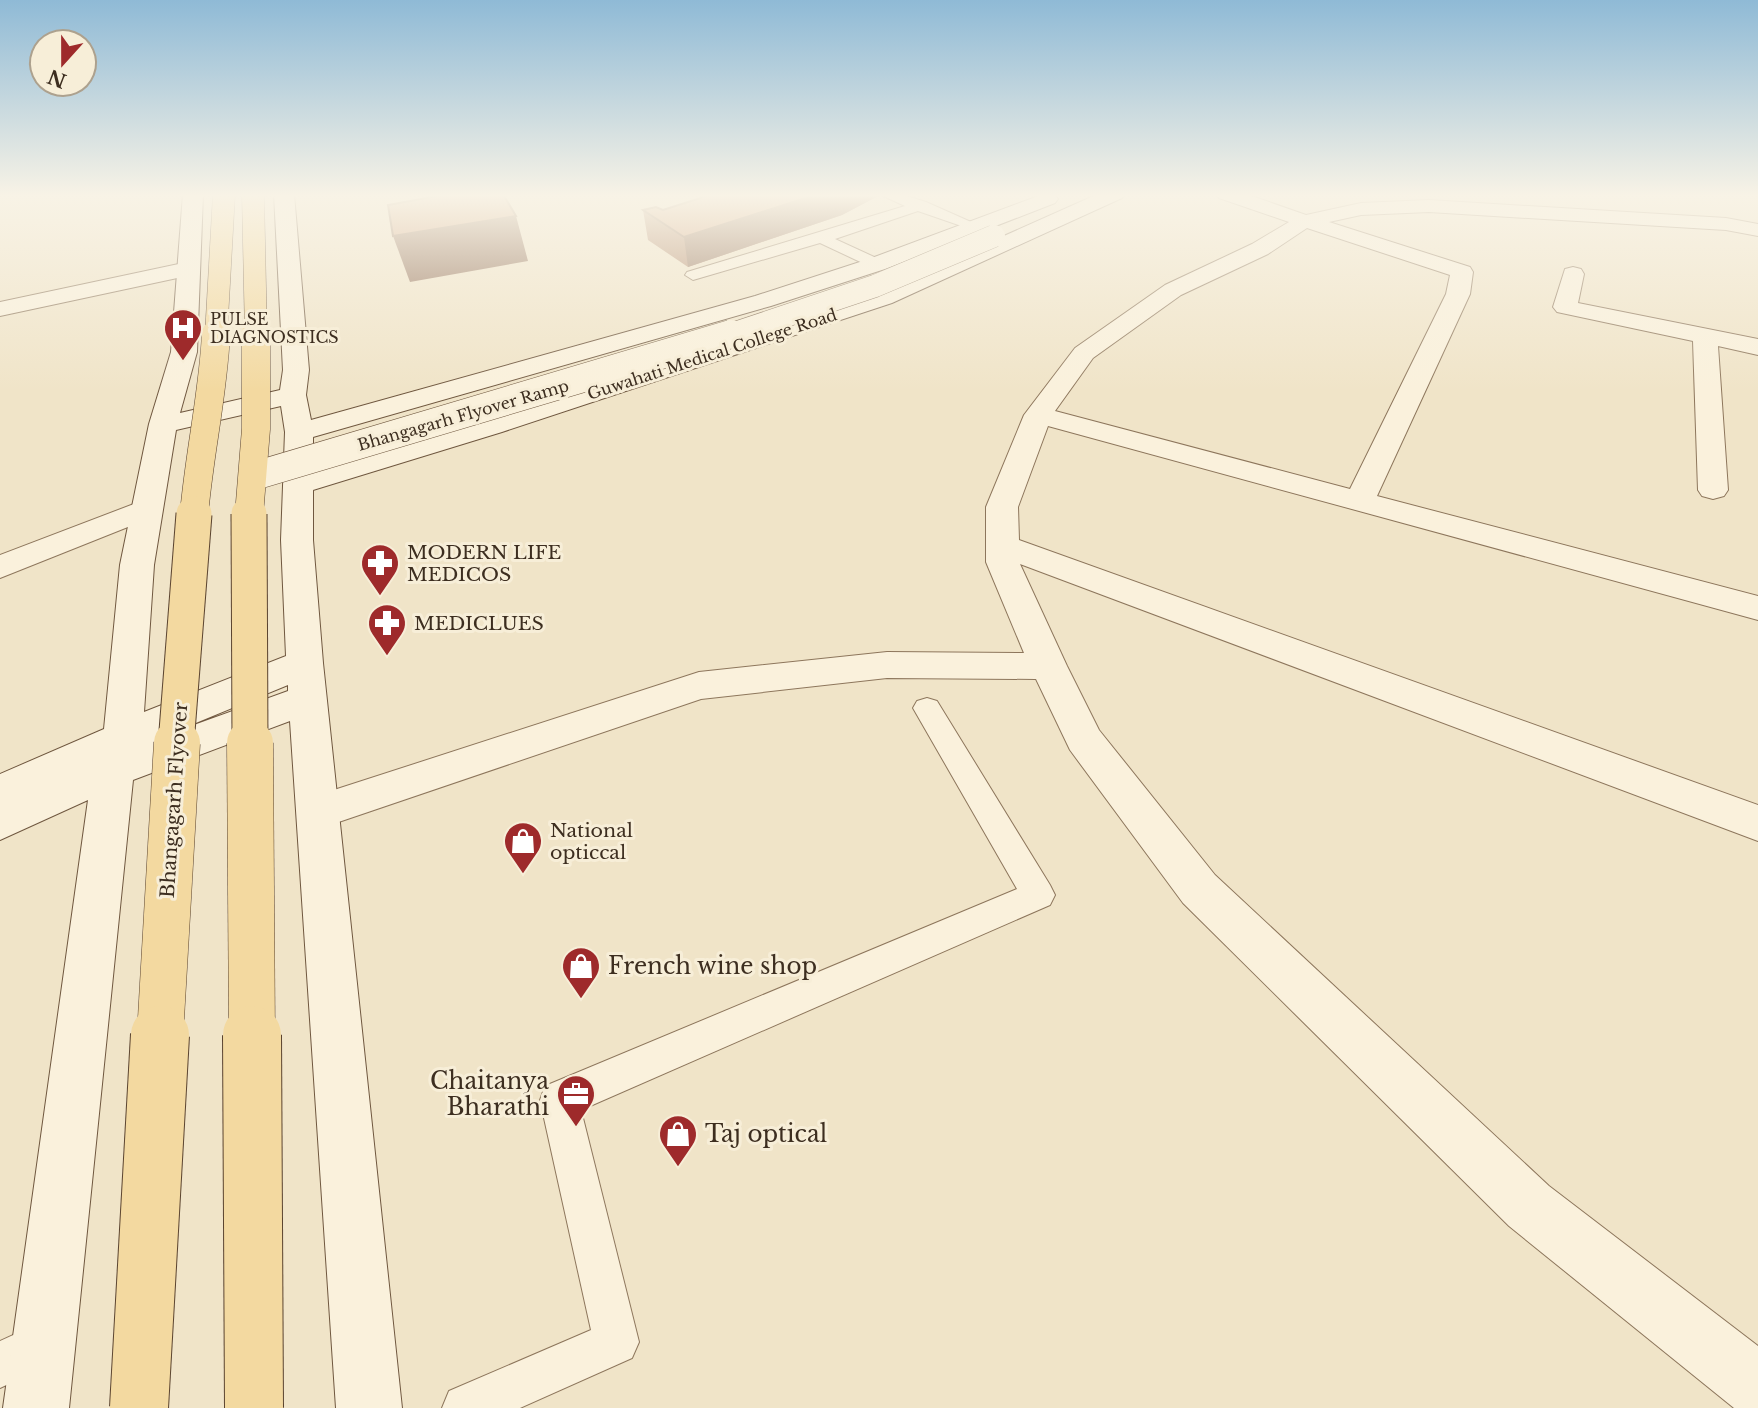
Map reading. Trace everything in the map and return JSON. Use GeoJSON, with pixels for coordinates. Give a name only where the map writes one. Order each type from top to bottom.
{"type":"FeatureCollection","features":[{"type":"Feature","properties":{"kind":"main road"},"geometry":{"type":"LineString","coordinates":[[36,1408],[22,1355],[118,754],[137,565],[166,416],[184,352],[189,260]]}},
{"type":"Feature","properties":{"kind":"main road","name":"Bhangagarh Flyover"},"geometry":{"type":"LineString","coordinates":[[139,1408],[174,775],[197,480],[214,379],[220,260]]}},
{"type":"Feature","properties":{"kind":"main road"},"geometry":{"type":"LineString","coordinates":[[252,260],[257,359],[254,476],[249,507],[254,1408]]}},
{"type":"Feature","properties":{"kind":"main road"},"geometry":{"type":"LineString","coordinates":[[288,260],[296,370],[293,389],[299,432],[297,540],[369,1408]]}},
{"type":"Feature","properties":{"kind":"main road","name":"Guwahati Medical College Road"},"geometry":{"type":"LineString","coordinates":[[299,432],[763,301],[891,260]]}},
{"type":"Feature","properties":{"kind":"main road","name":"Bhangagarh Flyover Ramp"},"geometry":{"type":"LineString","coordinates":[[254,476],[717,339],[875,286],[927,260]]}},
{"type":"Feature","properties":{"kind":"main road","name":"Guwahati Medical College Road"},"geometry":{"type":"LineString","coordinates":[[299,485],[492,426],[884,298],[957,260]]}},
{"type":"Feature","properties":{"kind":"main road"},"geometry":{"type":"LineString","coordinates":[[1237,260],[1173,290],[1084,353],[1038,415],[1002,507],[1003,562],[1048,666],[1084,739],[1199,889],[1529,1206],[1758,1386]]}},
{"type":"Feature","properties":{"kind":"main road"},"geometry":{"type":"LineString","coordinates":[[1359,501],[1458,294],[1462,272],[1423,260]]}},
{"type":"Feature","properties":{"kind":"main road"},"geometry":{"type":"LineString","coordinates":[[0,309],[188,269]]}},
{"type":"Feature","properties":{"kind":"main road"},"geometry":{"type":"LineString","coordinates":[[1573,274],[1566,307],[1758,348]]}},
{"type":"Feature","properties":{"kind":"main road"},"geometry":{"type":"LineString","coordinates":[[1705,337],[1713,490]]}},
{"type":"Feature","properties":{"kind":"main road"},"geometry":{"type":"LineString","coordinates":[[166,416],[293,389]]}},
{"type":"Feature","properties":{"kind":"main road"},"geometry":{"type":"LineString","coordinates":[[1038,415],[1758,608]]}},
{"type":"Feature","properties":{"kind":"main road"},"geometry":{"type":"LineString","coordinates":[[0,567],[147,508]]}},
{"type":"Feature","properties":{"kind":"main road"},"geometry":{"type":"LineString","coordinates":[[1003,546],[1758,822]]}},
{"type":"Feature","properties":{"kind":"main road"},"geometry":{"type":"LineString","coordinates":[[318,812],[699,686],[887,665],[1048,666]]}},
{"type":"Feature","properties":{"kind":"main road"},"geometry":{"type":"LineString","coordinates":[[0,792],[118,754],[307,681]]}},
{"type":"Feature","properties":{"kind":"main road"},"geometry":{"type":"LineString","coordinates":[[0,822],[118,754]]}},
{"type":"Feature","properties":{"kind":"lane"},"geometry":{"type":"LineString","coordinates":[[693,275],[746,260]]}},
{"type":"Feature","properties":{"kind":"lane"},"geometry":{"type":"LineString","coordinates":[[868,260],[877,264]]}},
{"type":"Feature","properties":{"kind":"lane"},"geometry":{"type":"LineString","coordinates":[[466,1408],[616,1342],[559,1100],[1038,895],[927,708]]}},
{"type":"Feature","properties":{"kind":"place","name":"PULSE DIAGNOSTICS"},"geometry":{"type":"Point","coordinates":[183,362]}},
{"type":"Feature","properties":{"kind":"place","name":"MODERN LIFE MEDICOS"},"geometry":{"type":"Point","coordinates":[380,597]}},
{"type":"Feature","properties":{"kind":"place","name":"MEDICLUES"},"geometry":{"type":"Point","coordinates":[387,657]}},
{"type":"Feature","properties":{"kind":"place","name":"National opticcal"},"geometry":{"type":"Point","coordinates":[523,875]}},
{"type":"Feature","properties":{"kind":"place","name":"French wine shop"},"geometry":{"type":"Point","coordinates":[581,1000]}},
{"type":"Feature","properties":{"kind":"place","name":"Chaitanya Bharathi"},"geometry":{"type":"Point","coordinates":[576,1128]}},
{"type":"Feature","properties":{"kind":"place","name":"Taj optical"},"geometry":{"type":"Point","coordinates":[678,1168]}}]}
